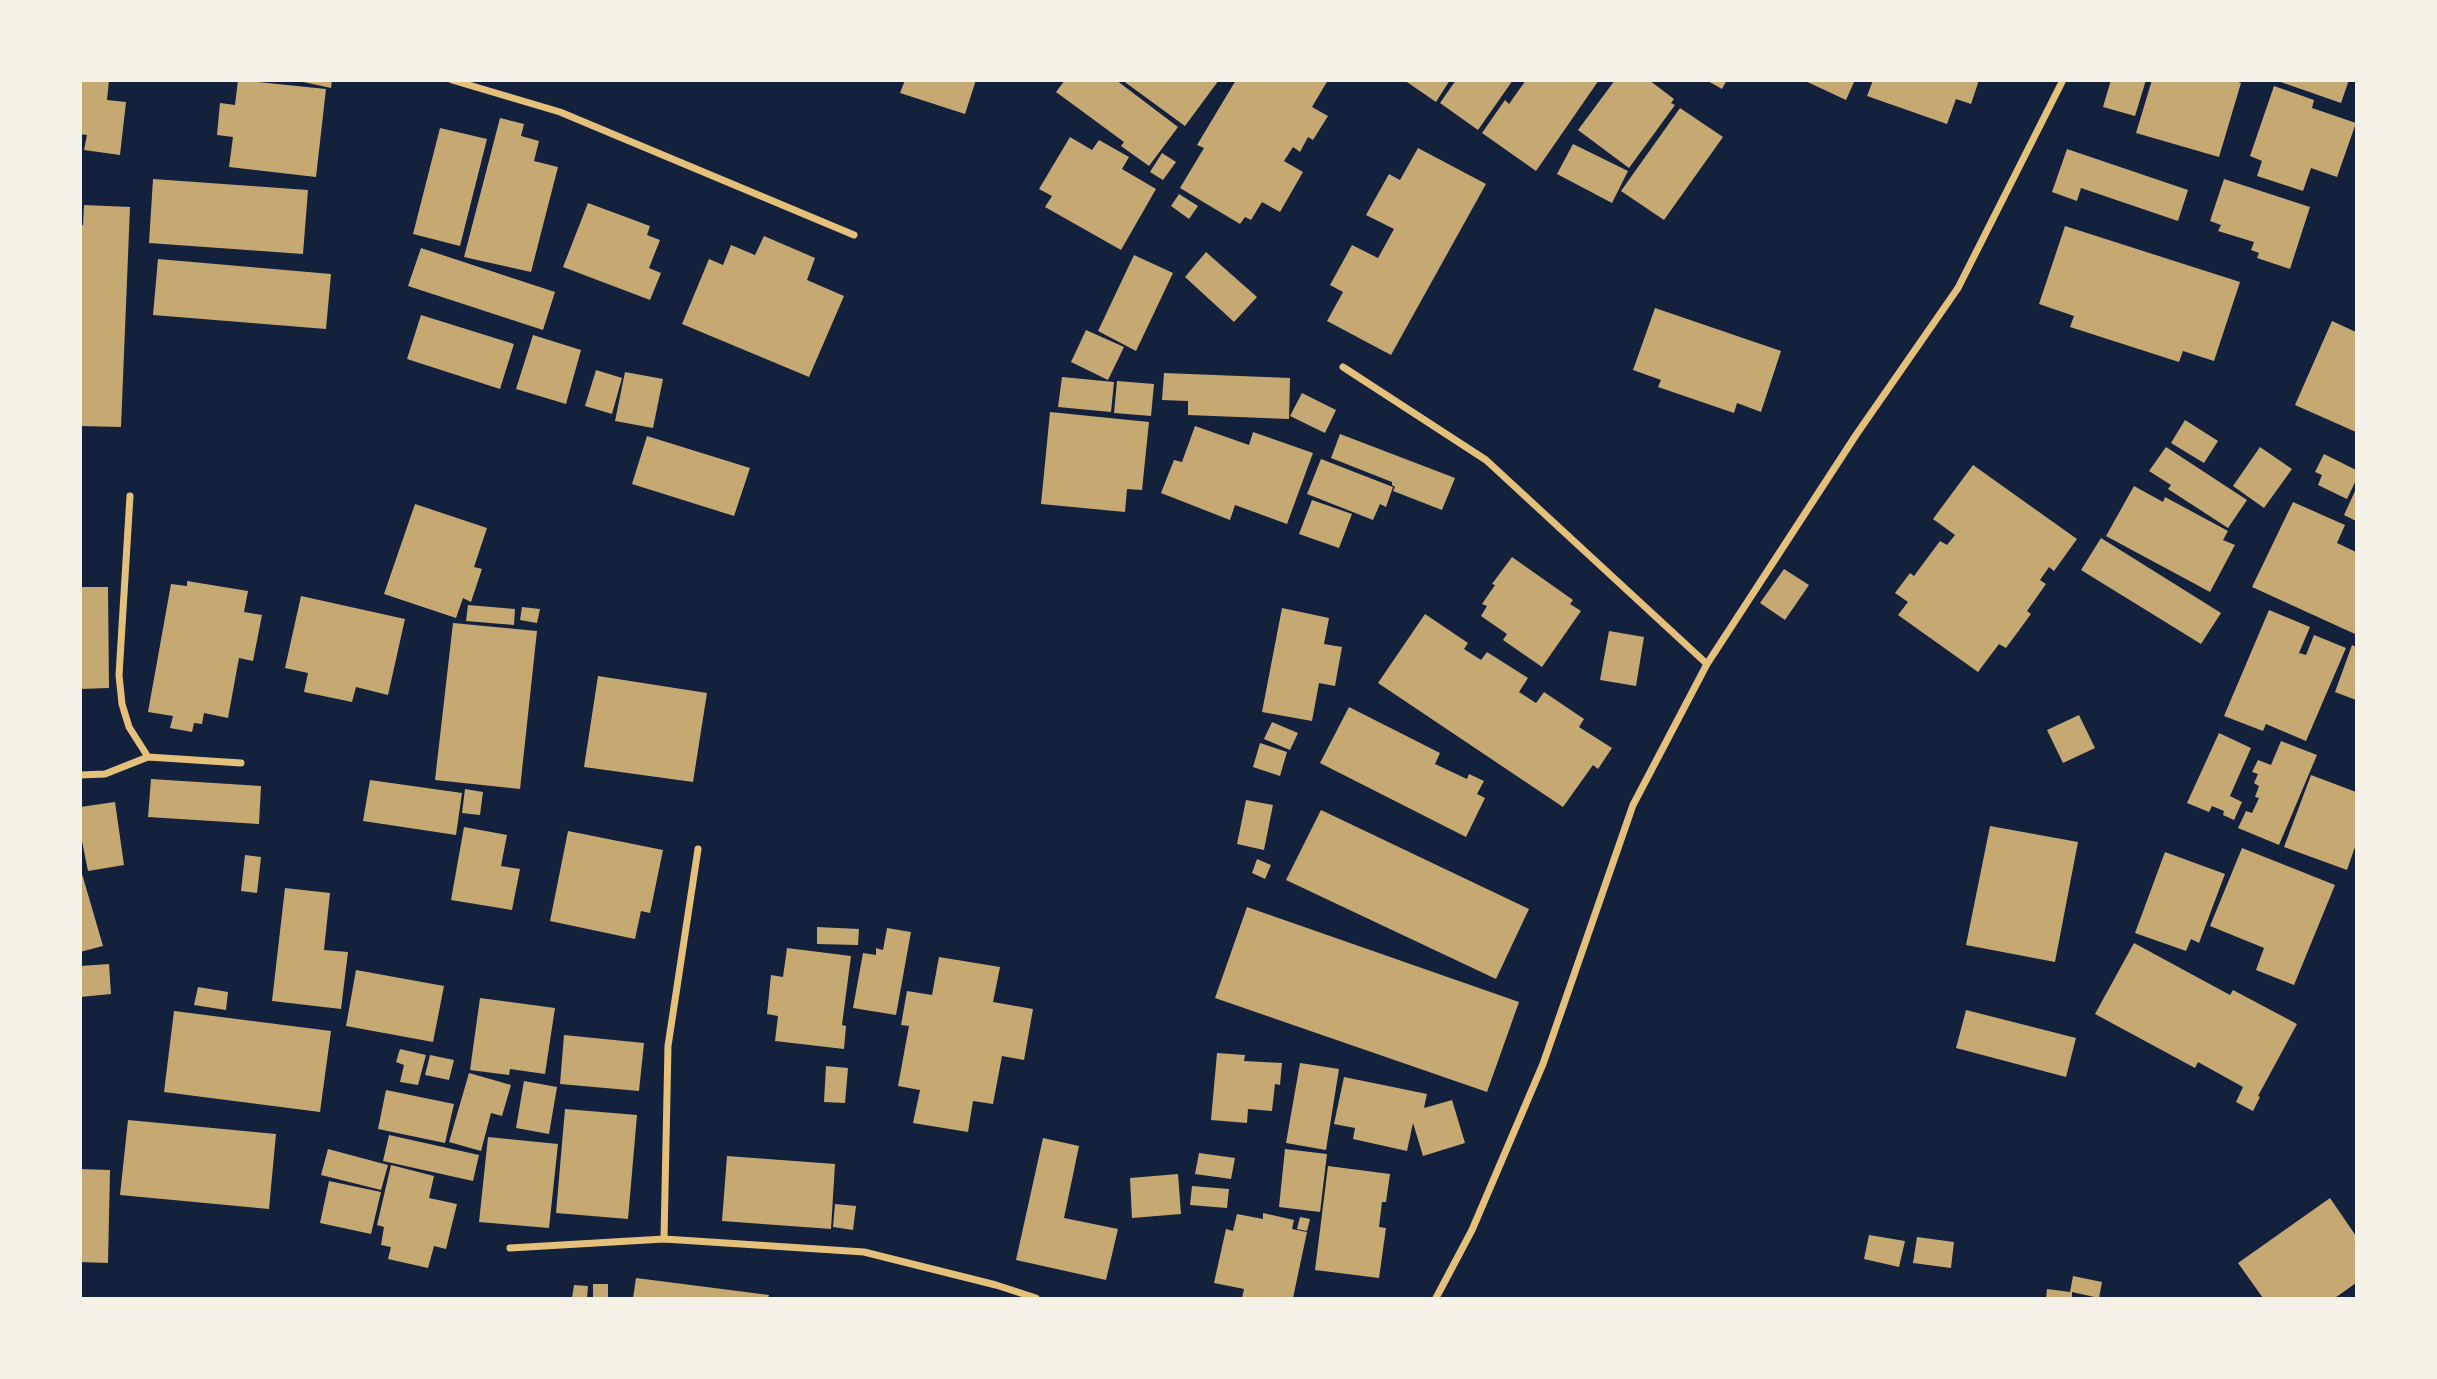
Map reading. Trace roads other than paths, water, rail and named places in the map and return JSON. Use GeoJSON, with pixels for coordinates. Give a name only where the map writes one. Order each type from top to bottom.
{"type":"FeatureCollection","features":[{"type":"Feature","properties":{"kind":"street"},"geometry":{"type":"LineString","coordinates":[[452,80],[559,112],[854,235]]}},
{"type":"Feature","properties":{"kind":"street"},"geometry":{"type":"LineString","coordinates":[[1436,1298],[1472,1230],[1543,1064],[1633,805],[1707,664],[1856,435],[1958,288],[2063,80]]}},
{"type":"Feature","properties":{"kind":"street"},"geometry":{"type":"LineString","coordinates":[[1343,367],[1486,460],[1707,664]]}},
{"type":"Feature","properties":{"kind":"street"},"geometry":{"type":"LineString","coordinates":[[130,496],[119,675],[122,704],[129,727],[148,757]]}},
{"type":"Feature","properties":{"kind":"street"},"geometry":{"type":"LineString","coordinates":[[80,775],[106,774],[148,757],[240,763]]}},
{"type":"Feature","properties":{"kind":"street"},"geometry":{"type":"LineString","coordinates":[[664,1239],[668,1046],[698,849]]}},
{"type":"Feature","properties":{"kind":"street"},"geometry":{"type":"LineString","coordinates":[[510,1248],[664,1239],[864,1252],[996,1285],[1036,1298]]}}]}
